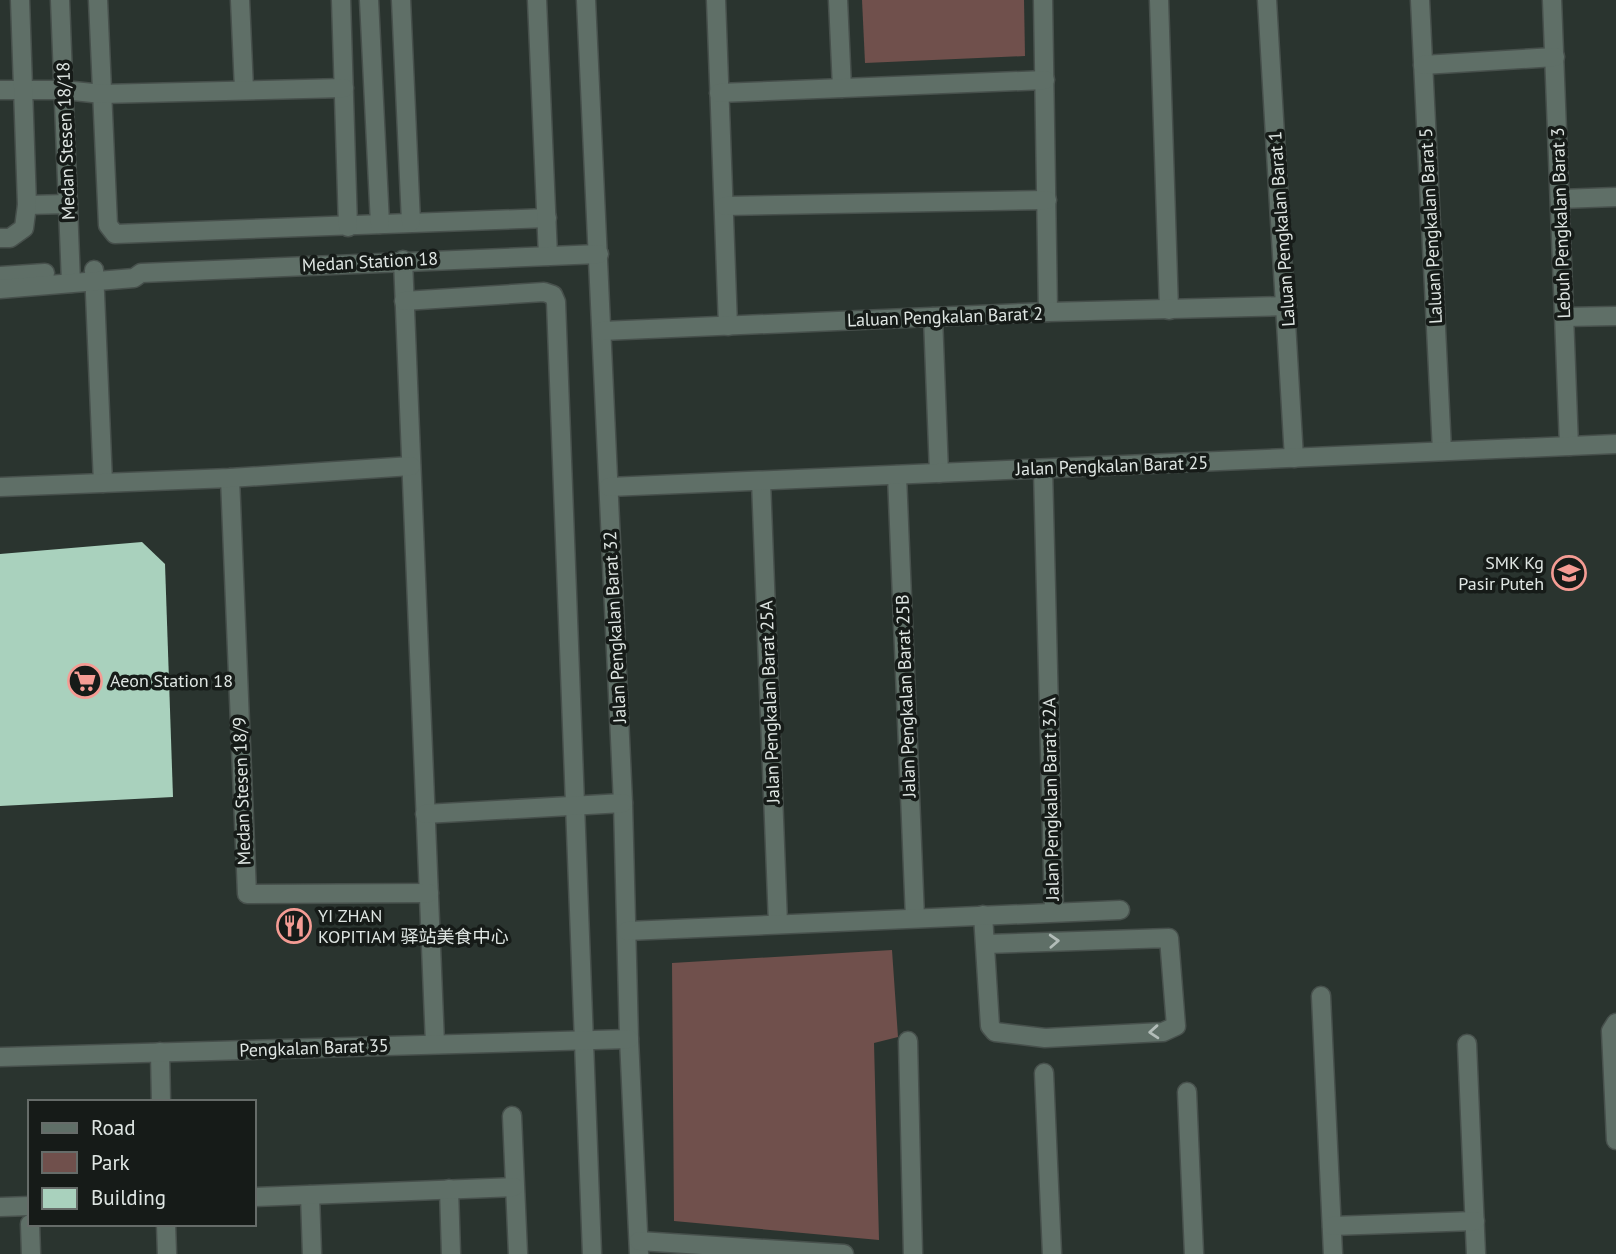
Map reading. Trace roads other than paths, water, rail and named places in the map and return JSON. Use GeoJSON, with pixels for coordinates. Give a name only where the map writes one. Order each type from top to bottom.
{"type":"FeatureCollection","features":[{"type":"Feature","properties":{"kind":"street"},"geometry":{"type":"LineString","coordinates":[[5,238],[24,228],[27,205],[26,90],[20,0]]}},
{"type":"Feature","properties":{"kind":"street","name":"Medan Stesen 18/18"},"geometry":{"type":"LineString","coordinates":[[60,0],[71,277]]}},
{"type":"Feature","properties":{"kind":"street"},"geometry":{"type":"LineString","coordinates":[[99,0],[108,225],[115,234],[547,218]]}},
{"type":"Feature","properties":{"kind":"street"},"geometry":{"type":"LineString","coordinates":[[240,0],[244,89]]}},
{"type":"Feature","properties":{"kind":"street"},"geometry":{"type":"LineString","coordinates":[[341,0],[348,227]]}},
{"type":"Feature","properties":{"kind":"street"},"geometry":{"type":"LineString","coordinates":[[369,0],[380,225]]}},
{"type":"Feature","properties":{"kind":"street"},"geometry":{"type":"LineString","coordinates":[[401,0],[411,222]]}},
{"type":"Feature","properties":{"kind":"street"},"geometry":{"type":"LineString","coordinates":[[537,0],[548,256]]}},
{"type":"Feature","properties":{"kind":"street","name":"Jalan Pengkalan Barat 32"},"geometry":{"type":"LineString","coordinates":[[586,0],[603,331],[639,1248]]}},
{"type":"Feature","properties":{"kind":"street"},"geometry":{"type":"LineString","coordinates":[[716,0],[728,326]]}},
{"type":"Feature","properties":{"kind":"street"},"geometry":{"type":"LineString","coordinates":[[838,0],[842,88]]}},
{"type":"Feature","properties":{"kind":"street"},"geometry":{"type":"LineString","coordinates":[[1043,0],[1048,312]]}},
{"type":"Feature","properties":{"kind":"street"},"geometry":{"type":"LineString","coordinates":[[1159,0],[1168,310]]}},
{"type":"Feature","properties":{"kind":"street","name":"Laluan Pengkalan Barat 1"},"geometry":{"type":"LineString","coordinates":[[1267,0],[1294,458]]}},
{"type":"Feature","properties":{"kind":"street","name":"Laluan Pengkalan Barat 5"},"geometry":{"type":"LineString","coordinates":[[1420,0],[1442,451]]}},
{"type":"Feature","properties":{"kind":"street","name":"Lebuh Pengkalan Barat 3"},"geometry":{"type":"LineString","coordinates":[[1552,0],[1569,446]]}},
{"type":"Feature","properties":{"kind":"street"},"geometry":{"type":"LineString","coordinates":[[1423,65],[1555,57]]}},
{"type":"Feature","properties":{"kind":"street"},"geometry":{"type":"LineString","coordinates":[[719,93],[1045,80]]}},
{"type":"Feature","properties":{"kind":"street"},"geometry":{"type":"LineString","coordinates":[[0,90],[64,90],[102,94],[344,88]]}},
{"type":"Feature","properties":{"kind":"street"},"geometry":{"type":"LineString","coordinates":[[1560,198],[1616,197]]}},
{"type":"Feature","properties":{"kind":"street"},"geometry":{"type":"LineString","coordinates":[[725,206],[1046,200]]}},
{"type":"Feature","properties":{"kind":"street"},"geometry":{"type":"LineString","coordinates":[[27,205],[68,204]]}},
{"type":"Feature","properties":{"kind":"street","name":"Medan Station 18"},"geometry":{"type":"LineString","coordinates":[[0,289],[94,275],[134,278],[141,273],[403,260],[599,254]]}},
{"type":"Feature","properties":{"kind":"street"},"geometry":{"type":"LineString","coordinates":[[403,260],[435,1044]]}},
{"type":"Feature","properties":{"kind":"street"},"geometry":{"type":"LineString","coordinates":[[94,275],[103,483]]}},
{"type":"Feature","properties":{"kind":"street","name":"Medan Station 18"},"geometry":{"type":"LineString","coordinates":[[0,276],[71,277]]}},
{"type":"Feature","properties":{"kind":"street"},"geometry":{"type":"LineString","coordinates":[[404,301],[544,292],[553,295],[556,302],[592,1254]]}},
{"type":"Feature","properties":{"kind":"street","name":"Laluan Pengkalan Barat 2"},"geometry":{"type":"LineString","coordinates":[[603,331],[1048,312],[1287,306]]}},
{"type":"Feature","properties":{"kind":"street"},"geometry":{"type":"LineString","coordinates":[[1564,317],[1616,316]]}},
{"type":"Feature","properties":{"kind":"street"},"geometry":{"type":"LineString","coordinates":[[933,317],[939,473]]}},
{"type":"Feature","properties":{"kind":"street","name":"Jalan Pengkalan Barat 25"},"geometry":{"type":"LineString","coordinates":[[609,487],[1616,444]]}},
{"type":"Feature","properties":{"kind":"street"},"geometry":{"type":"LineString","coordinates":[[0,487],[230,478],[411,466]]}},
{"type":"Feature","properties":{"kind":"street","name":"Jalan Pengkalan Barat 32A"},"geometry":{"type":"LineString","coordinates":[[627,931],[1054,912],[1043,469]]}},
{"type":"Feature","properties":{"kind":"street","name":"Jalan Pengkalan Barat 25B"},"geometry":{"type":"LineString","coordinates":[[897,475],[915,918]]}},
{"type":"Feature","properties":{"kind":"street","name":"Medan Stesen 18/9"},"geometry":{"type":"LineString","coordinates":[[230,478],[247,894],[429,893]]}},
{"type":"Feature","properties":{"kind":"street","name":"Jalan Pengkalan Barat 25A"},"geometry":{"type":"LineString","coordinates":[[761,481],[778,924]]}},
{"type":"Feature","properties":{"kind":"street"},"geometry":{"type":"LineString","coordinates":[[425,814],[623,803]]}},
{"type":"Feature","properties":{"kind":"street"},"geometry":{"type":"LineString","coordinates":[[1054,912],[1120,909]]}},
{"type":"Feature","properties":{"kind":"street"},"geometry":{"type":"LineString","coordinates":[[983,915],[990,1026],[1001,1035],[1045,1038],[1163,1032],[1176,1026],[1169,938],[986,944]]}},
{"type":"Feature","properties":{"kind":"street"},"geometry":{"type":"LineString","coordinates":[[1321,996],[1333,1254]]}},
{"type":"Feature","properties":{"kind":"street"},"geometry":{"type":"LineString","coordinates":[[1616,1023],[1611,1031],[1616,1140]]}},
{"type":"Feature","properties":{"kind":"street","name":"Pengkalan Barat 35"},"geometry":{"type":"LineString","coordinates":[[0,1057],[629,1039]]}},
{"type":"Feature","properties":{"kind":"street"},"geometry":{"type":"LineString","coordinates":[[908,1041],[913,1254]]}},
{"type":"Feature","properties":{"kind":"street"},"geometry":{"type":"LineString","coordinates":[[1467,1044],[1476,1254]]}},
{"type":"Feature","properties":{"kind":"street"},"geometry":{"type":"LineString","coordinates":[[160,1052],[161,1100]]}},
{"type":"Feature","properties":{"kind":"street"},"geometry":{"type":"LineString","coordinates":[[1044,1073],[1052,1254]]}},
{"type":"Feature","properties":{"kind":"street"},"geometry":{"type":"LineString","coordinates":[[1187,1092],[1194,1254]]}},
{"type":"Feature","properties":{"kind":"street"},"geometry":{"type":"LineString","coordinates":[[512,1116],[518,1254]]}},
{"type":"Feature","properties":{"kind":"street"},"geometry":{"type":"LineString","coordinates":[[256,1197],[514,1187]]}},
{"type":"Feature","properties":{"kind":"street"},"geometry":{"type":"LineString","coordinates":[[449,1189],[451,1254]]}},
{"type":"Feature","properties":{"kind":"street"},"geometry":{"type":"LineString","coordinates":[[310,1195],[313,1254]]}},
{"type":"Feature","properties":{"kind":"street"},"geometry":{"type":"LineString","coordinates":[[0,1207],[28,1206]]}},
{"type":"Feature","properties":{"kind":"street"},"geometry":{"type":"LineString","coordinates":[[1332,1226],[1475,1222]]}},
{"type":"Feature","properties":{"kind":"street"},"geometry":{"type":"LineString","coordinates":[[30,1226],[31,1254]]}},
{"type":"Feature","properties":{"kind":"street"},"geometry":{"type":"LineString","coordinates":[[166,1226],[167,1254]]}},
{"type":"Feature","properties":{"kind":"street"},"geometry":{"type":"LineString","coordinates":[[639,1248],[844,1254]]}},
{"type":"Feature","properties":{"kind":"place","name":"SMK Kg Pasir Puteh"},"geometry":{"type":"Point","coordinates":[1569,573]}},
{"type":"Feature","properties":{"kind":"place","name":"Aeon Station 18"},"geometry":{"type":"Point","coordinates":[85,681]}},
{"type":"Feature","properties":{"kind":"place","name":"YI ZHAN KOPITIAM 驿站美食中心"},"geometry":{"type":"Point","coordinates":[294,926]}}]}
